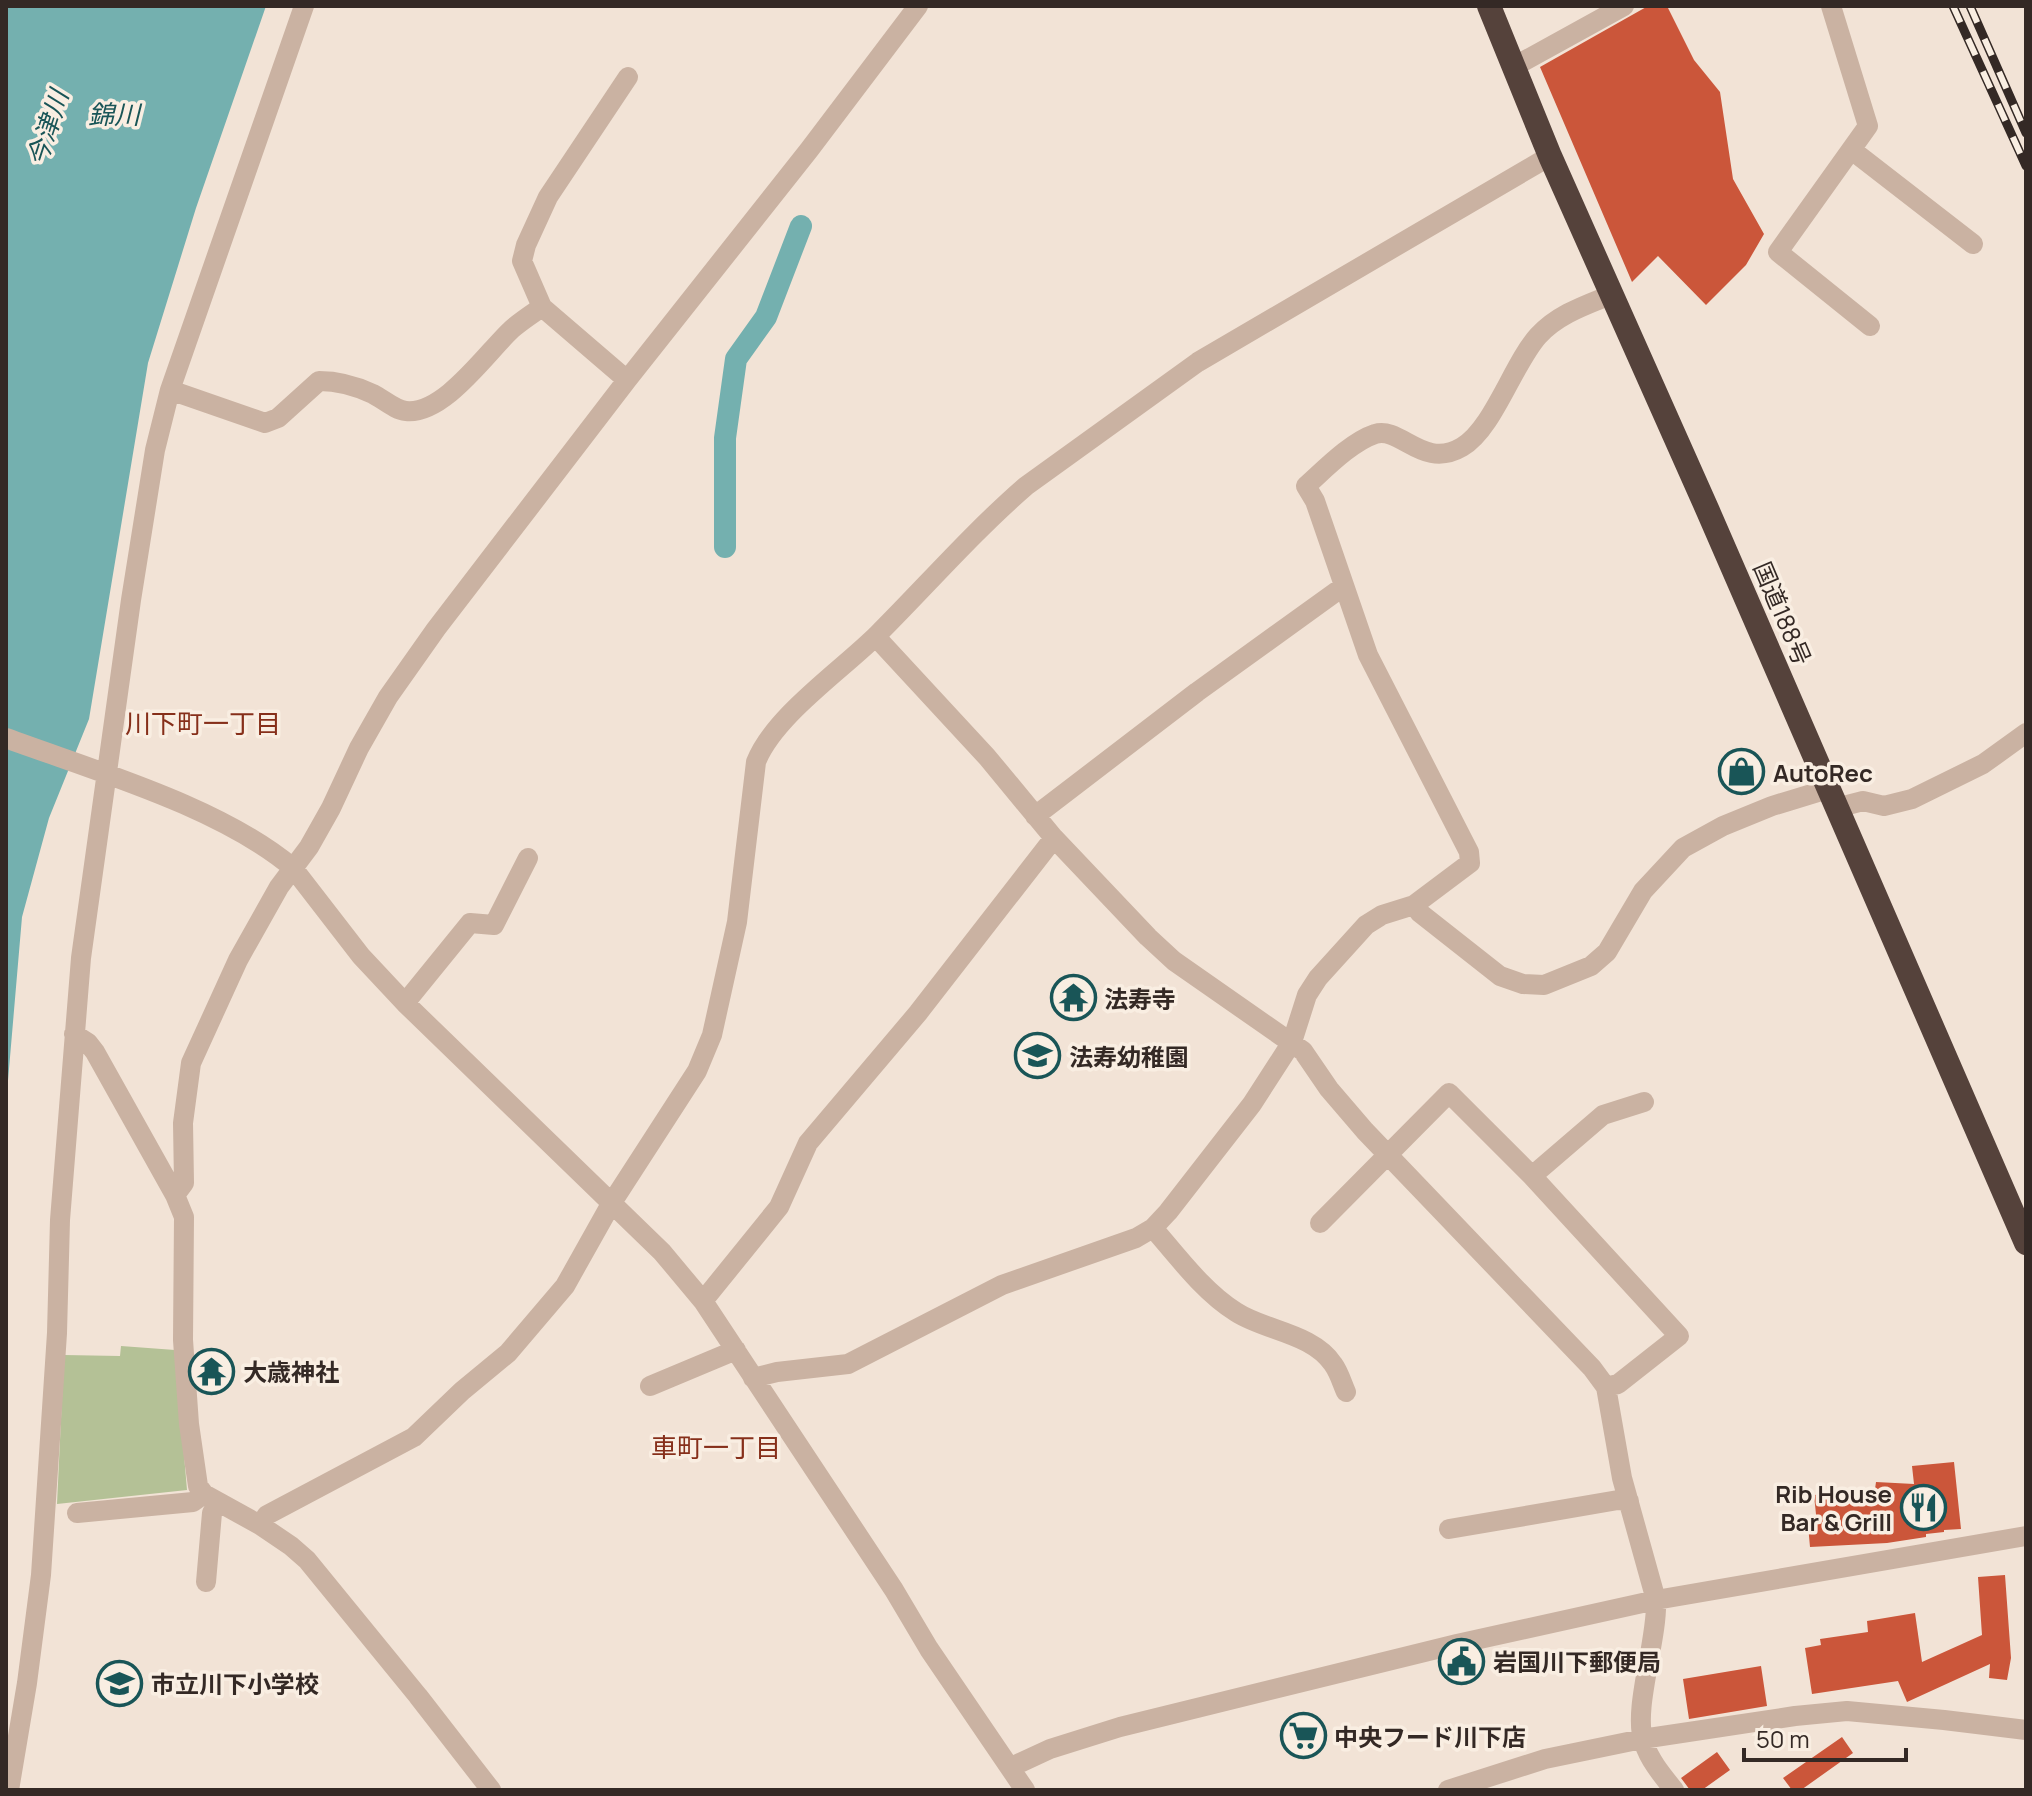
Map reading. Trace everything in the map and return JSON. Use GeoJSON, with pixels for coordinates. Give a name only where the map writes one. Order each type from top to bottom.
{"type":"FeatureCollection","features":[{"type":"Feature","properties":{"kind":"highway","name":"国道188号"},"geometry":{"type":"LineString","coordinates":[[1489,6],[1550,156],[2026,1243]]}},
{"type":"Feature","properties":{"kind":"street"},"geometry":{"type":"LineString","coordinates":[[9,1790],[41,1575],[57,1333],[60,1220],[99,772],[155,450],[170,390],[304,6]]}},
{"type":"Feature","properties":{"kind":"street"},"geometry":{"type":"LineString","coordinates":[[175,1195],[184,1183],[183,1123],[191,1063],[238,960],[279,887],[331,808],[359,748],[388,697],[436,629],[918,6]]}},
{"type":"Feature","properties":{"kind":"street"},"geometry":{"type":"LineString","coordinates":[[1515,66],[1624,6]]}},
{"type":"Feature","properties":{"kind":"street"},"geometry":{"type":"LineString","coordinates":[[1831,6],[1868,126],[1778,252],[1870,326]]}},
{"type":"Feature","properties":{"kind":"street"},"geometry":{"type":"LineString","coordinates":[[627,380],[542,307],[522,261],[548,197],[628,77]]}},
{"type":"Feature","properties":{"kind":"street"},"geometry":{"type":"LineString","coordinates":[[1853,151],[1973,244]]}},
{"type":"Feature","properties":{"kind":"street"},"geometry":{"type":"LineString","coordinates":[[260,1525],[267,1515],[414,1437],[508,1353],[565,1286],[611,1204],[697,1071],[712,1035],[737,922],[756,762],[762,747],[793,713],[876,637],[1001,507],[1026,486],[1198,362],[1550,156]]}},
{"type":"Feature","properties":{"kind":"street"},"geometry":{"type":"LineString","coordinates":[[753,1378],[777,1372],[833,1368],[856,1361],[1002,1285],[1136,1238],[1153,1228],[1252,1104],[1292,1042],[1307,995],[1318,978],[1366,925],[1382,915],[1414,905],[1470,863],[1469,852],[1368,655],[1315,501],[1306,486],[1346,452],[1377,434],[1393,436],[1428,454],[1461,448],[1480,430],[1538,336],[1564,314],[1613,294]]}},
{"type":"Feature","properties":{"kind":"street"},"geometry":{"type":"LineString","coordinates":[[170,390],[265,423],[278,418],[319,381],[336,381],[373,394],[404,411],[419,410],[456,387],[513,328],[542,307]]}},
{"type":"Feature","properties":{"kind":"street"},"geometry":{"type":"LineString","coordinates":[[1035,816],[1197,692],[1344,586]]}},
{"type":"Feature","properties":{"kind":"street"},"geometry":{"type":"LineString","coordinates":[[876,637],[987,757],[1054,838],[1148,937],[1174,961],[1303,1051],[1329,1089],[1389,1156],[1592,1368],[1606,1387],[1622,1478],[1656,1600],[1657,1618],[1640,1716],[1642,1739],[1652,1762],[1674,1790]]}},
{"type":"Feature","properties":{"kind":"street"},"geometry":{"type":"LineString","coordinates":[[1414,905],[1500,976],[1523,984],[1544,985],[1591,966],[1607,952],[1643,891],[1683,848],[1723,826],[1772,806],[1832,798],[1884,806],[1912,799],[1983,764],[2026,733]]}},
{"type":"Feature","properties":{"kind":"street"},"geometry":{"type":"LineString","coordinates":[[6,738],[173,800],[238,832],[293,868],[361,956],[405,1003],[662,1252],[703,1301],[894,1590],[929,1649],[1025,1790]]}},
{"type":"Feature","properties":{"kind":"street"},"geometry":{"type":"LineString","coordinates":[[703,1301],[779,1207],[808,1143],[918,1013],[1054,838]]}},
{"type":"Feature","properties":{"kind":"street"},"geometry":{"type":"LineString","coordinates":[[405,1003],[470,923],[494,925],[528,858]]}},
{"type":"Feature","properties":{"kind":"street"},"geometry":{"type":"LineString","coordinates":[[74,1034],[95,1052],[175,1195],[184,1217],[183,1340],[189,1424],[198,1486],[211,1498],[260,1525],[307,1560],[491,1790]]}},
{"type":"Feature","properties":{"kind":"street"},"geometry":{"type":"LineString","coordinates":[[1320,1223],[1449,1093],[1532,1176],[1679,1336],[1618,1384],[1606,1387]]}},
{"type":"Feature","properties":{"kind":"street"},"geometry":{"type":"LineString","coordinates":[[1532,1176],[1603,1115],[1644,1102]]}},
{"type":"Feature","properties":{"kind":"street"},"geometry":{"type":"LineString","coordinates":[[1153,1228],[1197,1278],[1232,1310],[1250,1321],[1318,1349],[1333,1363],[1346,1392]]}},
{"type":"Feature","properties":{"kind":"street"},"geometry":{"type":"LineString","coordinates":[[650,1386],[736,1350]]}},
{"type":"Feature","properties":{"kind":"street"},"geometry":{"type":"LineString","coordinates":[[77,1513],[211,1498]]}},
{"type":"Feature","properties":{"kind":"street"},"geometry":{"type":"LineString","coordinates":[[206,1582],[211,1498]]}},
{"type":"Feature","properties":{"kind":"street"},"geometry":{"type":"LineString","coordinates":[[1449,1529],[1618,1500],[1629,1501]]}},
{"type":"Feature","properties":{"kind":"street"},"geometry":{"type":"LineString","coordinates":[[1011,1767],[1050,1749],[1120,1727],[1457,1644],[1656,1600],[2026,1536]]}},
{"type":"Feature","properties":{"kind":"street"},"geometry":{"type":"LineString","coordinates":[[1448,1790],[1545,1759],[1642,1739],[1795,1716],[1847,1711],[2026,1730]]}},
{"type":"Feature","properties":{"kind":"green space"},"geometry":{"type":"Polygon","coordinates":[[[121,1346],[175,1350],[187,1490],[57,1504],[64,1355],[120,1356],[121,1346]]]}},
{"type":"Feature","properties":{"kind":"water","name":"錦川"},"geometry":{"type":"Polygon","coordinates":[[[6,6],[266,6],[196,208],[148,363],[89,719],[49,818],[22,917],[6,1104],[6,6]]]}},
{"type":"Feature","properties":{"kind":"building"},"geometry":{"type":"Polygon","coordinates":[[[1648,6],[1667,6],[1694,60],[1720,92],[1733,179],[1764,234],[1746,265],[1706,305],[1658,256],[1632,282],[1540,67],[1648,6]]]}},
{"type":"Feature","properties":{"kind":"building"},"geometry":{"type":"Polygon","coordinates":[[[1954,1462],[1961,1529],[1887,1543],[1810,1547],[1808,1525],[1817,1524],[1814,1495],[1875,1489],[1876,1482],[1914,1484],[1912,1466],[1954,1462]]]}},
{"type":"Feature","properties":{"kind":"building"},"geometry":{"type":"Polygon","coordinates":[[[2005,1575],[2011,1658],[2007,1680],[1989,1678],[1990,1664],[1907,1702],[1898,1681],[1812,1694],[1805,1648],[1821,1645],[1820,1639],[1868,1632],[1867,1621],[1915,1613],[1922,1662],[1982,1635],[1978,1577],[2005,1575]]]}},
{"type":"Feature","properties":{"kind":"building"},"geometry":{"type":"Polygon","coordinates":[[[1761,1666],[1767,1706],[1689,1719],[1683,1679],[1761,1666]]]}},
{"type":"Feature","properties":{"kind":"building"},"geometry":{"type":"Polygon","coordinates":[[[1842,1737],[1853,1753],[1801,1790],[1792,1790],[1783,1778],[1842,1737]]]}},
{"type":"Feature","properties":{"kind":"building"},"geometry":{"type":"Polygon","coordinates":[[[1717,1752],[1730,1770],[1702,1790],[1690,1790],[1681,1778],[1717,1752]]]}},
{"type":"Feature","properties":{"kind":"waterway"},"geometry":{"type":"LineString","coordinates":[[725,547],[725,438],[736,359],[766,317],[801,226]]}},
{"type":"Feature","properties":{"kind":"railway"},"geometry":{"type":"LineString","coordinates":[[1953,6],[2026,166]]}},
{"type":"Feature","properties":{"kind":"railway"},"geometry":{"type":"LineString","coordinates":[[1970,6],[2026,133]]}},
{"type":"Feature","properties":{"kind":"place","name":"AutoRec"},"geometry":{"type":"Point","coordinates":[1742,772]}},
{"type":"Feature","properties":{"kind":"place","name":"法寿寺"},"geometry":{"type":"Point","coordinates":[1073,998]}},
{"type":"Feature","properties":{"kind":"place","name":"法寿幼稚園"},"geometry":{"type":"Point","coordinates":[1038,1056]}},
{"type":"Feature","properties":{"kind":"place","name":"大歳神社"},"geometry":{"type":"Point","coordinates":[212,1371]}},
{"type":"Feature","properties":{"kind":"place","name":"Rib House Bar & Grill"},"geometry":{"type":"Point","coordinates":[1923,1507]}},
{"type":"Feature","properties":{"kind":"place","name":"岩国川下郵便局"},"geometry":{"type":"Point","coordinates":[1462,1661]}},
{"type":"Feature","properties":{"kind":"place","name":"市立川下小学校"},"geometry":{"type":"Point","coordinates":[120,1683]}},
{"type":"Feature","properties":{"kind":"place","name":"中央フード川下店"},"geometry":{"type":"Point","coordinates":[1303,1736]}},
{"type":"Feature","properties":{"kind":"district","name":"川下町一丁目"},"geometry":{"type":"Point","coordinates":[203,723]}},
{"type":"Feature","properties":{"kind":"district","name":"車町一丁目"},"geometry":{"type":"Point","coordinates":[716,1447]}},
{"type":"Feature","properties":{"kind":"water label","name":"今津川"},"geometry":{"type":"Point","coordinates":[47,128]}}]}
